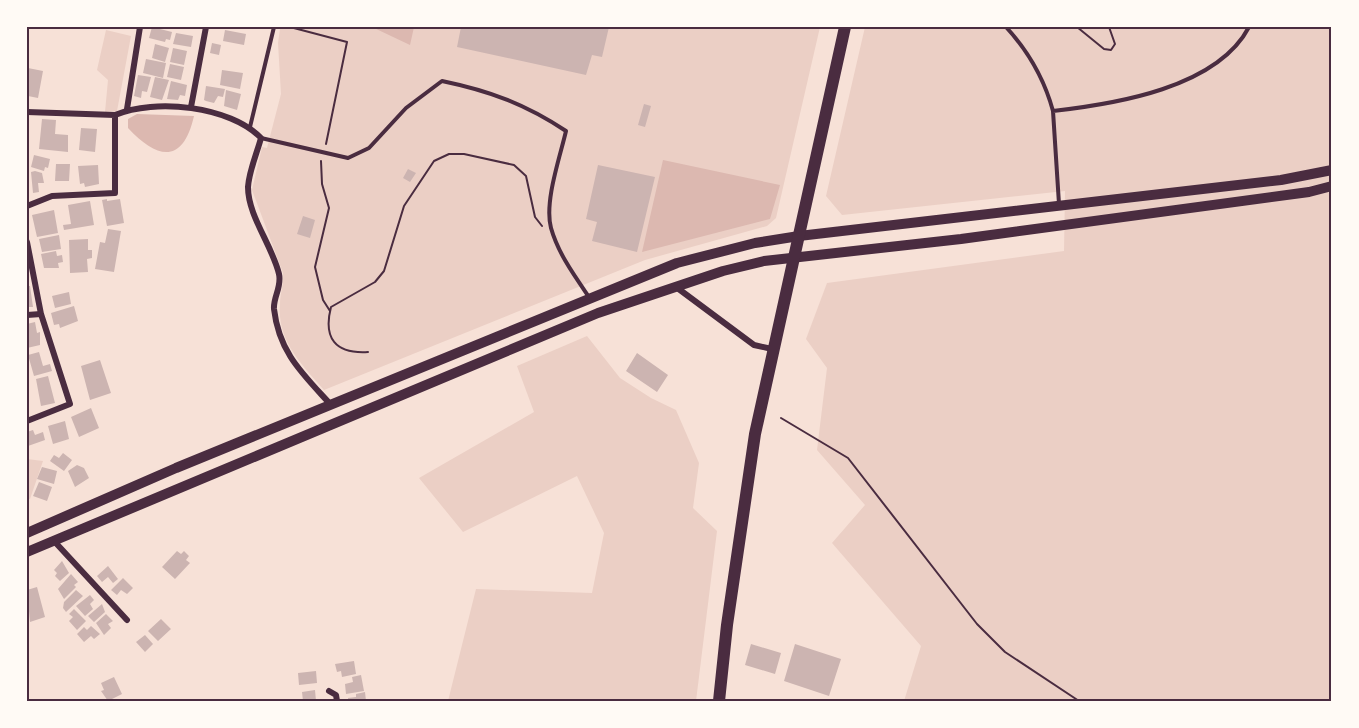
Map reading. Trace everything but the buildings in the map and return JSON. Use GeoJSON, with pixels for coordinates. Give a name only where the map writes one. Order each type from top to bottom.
{"type":"FeatureCollection","features":[{"type":"Feature","properties":{"kind":"highway"},"geometry":{"type":"LineString","coordinates":[[719,701],[743,508],[772,349],[795,258],[845,27]]}},
{"type":"Feature","properties":{"kind":"main road"},"geometry":{"type":"LineString","coordinates":[[27,533],[176,468],[677,263],[755,243],[1281,180],[1332,170]]}},
{"type":"Feature","properties":{"kind":"main road"},"geometry":{"type":"LineString","coordinates":[[27,552],[598,312],[674,285],[764,261],[962,239],[1309,192],[1332,186]]}},
{"type":"Feature","properties":{"kind":"street"},"geometry":{"type":"LineString","coordinates":[[127,110],[140,27]]}},
{"type":"Feature","properties":{"kind":"street"},"geometry":{"type":"LineString","coordinates":[[191,107],[206,27]]}},
{"type":"Feature","properties":{"kind":"street"},"geometry":{"type":"LineString","coordinates":[[27,112],[115,115],[127,110],[191,107],[224,114],[250,127],[261,138],[248,186],[250,201],[279,275],[279,291],[273,306],[279,338],[287,355],[332,406]]}},
{"type":"Feature","properties":{"kind":"street"},"geometry":{"type":"LineString","coordinates":[[27,206],[52,196],[115,193],[115,115]]}},
{"type":"Feature","properties":{"kind":"street"},"geometry":{"type":"LineString","coordinates":[[27,242],[41,314],[70,404],[27,421]]}},
{"type":"Feature","properties":{"kind":"street"},"geometry":{"type":"LineString","coordinates":[[674,285],[754,345],[772,349]]}},
{"type":"Feature","properties":{"kind":"street"},"geometry":{"type":"LineString","coordinates":[[27,315],[41,314]]}},
{"type":"Feature","properties":{"kind":"street"},"geometry":{"type":"LineString","coordinates":[[54,541],[127,620]]}},
{"type":"Feature","properties":{"kind":"street"},"geometry":{"type":"LineString","coordinates":[[329,691],[336,695],[337,701]]}},
{"type":"Feature","properties":{"kind":"lane"},"geometry":{"type":"LineString","coordinates":[[250,127],[274,27]]}},
{"type":"Feature","properties":{"kind":"lane"},"geometry":{"type":"LineString","coordinates":[[1005,27],[1022,44],[1044,81],[1053,111],[1059,205]]}},
{"type":"Feature","properties":{"kind":"lane"},"geometry":{"type":"LineString","coordinates":[[1053,111],[1126,100],[1172,85],[1209,68],[1237,46],[1249,27]]}},
{"type":"Feature","properties":{"kind":"lane"},"geometry":{"type":"LineString","coordinates":[[261,138],[348,159],[369,148],[406,108],[442,81],[481,89],[513,101],[566,131],[555,178],[551,226],[566,262],[590,297]]}},
{"type":"Feature","properties":{"kind":"path"},"geometry":{"type":"LineString","coordinates":[[1054,27],[1061,27]]}},
{"type":"Feature","properties":{"kind":"path"},"geometry":{"type":"LineString","coordinates":[[1077,27],[1104,50],[1111,50],[1115,44],[1109,27]]}},
{"type":"Feature","properties":{"kind":"path"},"geometry":{"type":"LineString","coordinates":[[368,352],[353,353],[341,349],[331,337],[326,323],[332,307],[375,282],[384,271],[404,206],[434,161],[449,154],[464,154],[514,165],[526,176],[540,226],[551,226]]}},
{"type":"Feature","properties":{"kind":"path"},"geometry":{"type":"LineString","coordinates":[[781,418],[848,458],[977,624],[1005,652],[1079,701]]}},
{"type":"Feature","properties":{"kind":"shaded area"},"geometry":{"type":"Polygon","coordinates":[[[274,27],[820,27],[776,218],[767,226],[645,260],[324,390],[293,352],[283,330],[280,305],[283,273],[252,190],[262,147],[267,148],[281,94],[278,43],[280,29],[274,27]]]}},
{"type":"Feature","properties":{"kind":"shaded area"},"geometry":{"type":"Polygon","coordinates":[[[372,27],[414,27],[410,45],[372,27]]]}},
{"type":"Feature","properties":{"kind":"shaded area"},"geometry":{"type":"Polygon","coordinates":[[[865,27],[1332,27],[1332,701],[904,701],[921,646],[832,543],[865,505],[817,450],[827,368],[806,339],[827,283],[1064,251],[1065,191],[842,215],[826,196],[865,27]]]}},
{"type":"Feature","properties":{"kind":"shaded area"},"geometry":{"type":"Polygon","coordinates":[[[106,30],[131,36],[117,111],[105,112],[108,80],[97,70],[106,30]]]}},
{"type":"Feature","properties":{"kind":"shaded area"},"geometry":{"type":"Polygon","coordinates":[[[137,114],[194,116],[183,143],[168,152],[149,146],[128,128],[128,119],[137,114]]]}},
{"type":"Feature","properties":{"kind":"shaded area"},"geometry":{"type":"Polygon","coordinates":[[[663,160],[780,185],[770,219],[642,252],[663,160]]]}},
{"type":"Feature","properties":{"kind":"shaded area"},"geometry":{"type":"Polygon","coordinates":[[[587,336],[620,378],[651,398],[676,410],[699,463],[693,508],[717,531],[696,701],[448,701],[476,589],[592,593],[604,533],[577,476],[463,532],[419,478],[534,412],[517,366],[587,336]]]}},
{"type":"Feature","properties":{"kind":"shaded area"},"geometry":{"type":"Polygon","coordinates":[[[27,459],[43,461],[30,499],[27,498],[27,459]]]}}]}
